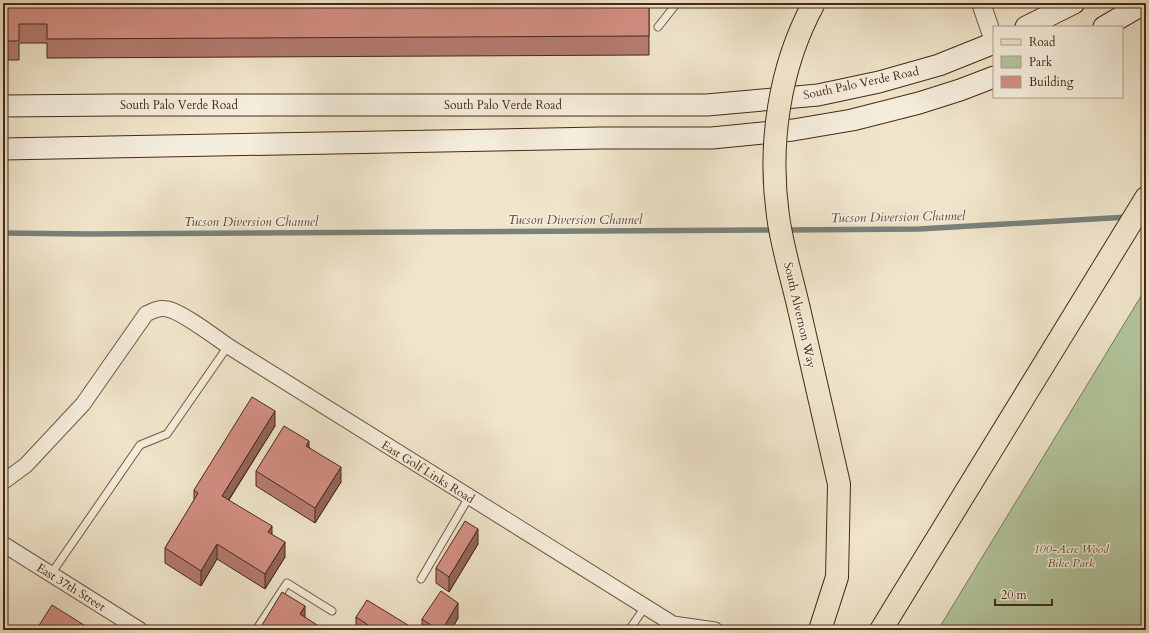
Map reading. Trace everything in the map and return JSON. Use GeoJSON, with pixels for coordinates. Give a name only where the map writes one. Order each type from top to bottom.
{"type":"FeatureCollection","features":[{"type":"Feature","properties":{"kind":"main road","name":"South Alvernon Way"},"geometry":{"type":"LineString","coordinates":[[814,3],[796,44],[785,78],[777,118],[775,185],[778,218],[839,484],[837,577],[820,630]]}},
{"type":"Feature","properties":{"kind":"main road"},"geometry":{"type":"LineString","coordinates":[[1028,26],[1074,3]]}},
{"type":"Feature","properties":{"kind":"main road"},"geometry":{"type":"LineString","coordinates":[[1106,26],[1145,3]]}},
{"type":"Feature","properties":{"kind":"main road","name":"South Palo Verde Road"},"geometry":{"type":"LineString","coordinates":[[3,106],[707,106],[818,95],[879,82],[939,65],[993,42]]}},
{"type":"Feature","properties":{"kind":"main road"},"geometry":{"type":"LineString","coordinates":[[3,149],[592,138],[712,138],[793,130],[852,120],[919,103],[993,77]]}},
{"type":"Feature","properties":{"kind":"main road"},"geometry":{"type":"LineString","coordinates":[[881,630],[1146,198]]}},
{"type":"Feature","properties":{"kind":"street"},"geometry":{"type":"LineString","coordinates":[[981,3],[993,39]]}},
{"type":"Feature","properties":{"kind":"street","name":"East Golf Links Road"},"geometry":{"type":"LineString","coordinates":[[3,482],[26,465],[83,404],[146,314],[154,310],[167,308],[186,318],[228,346],[673,624],[715,630]]}},
{"type":"Feature","properties":{"kind":"street","name":"East 37th Street"},"geometry":{"type":"LineString","coordinates":[[3,544],[132,628]]}},
{"type":"Feature","properties":{"kind":"lane"},"geometry":{"type":"LineString","coordinates":[[658,27],[677,3]]}},
{"type":"Feature","properties":{"kind":"lane"},"geometry":{"type":"LineString","coordinates":[[51,574],[140,445],[167,434],[228,346]]}},
{"type":"Feature","properties":{"kind":"lane"},"geometry":{"type":"LineString","coordinates":[[421,579],[469,497]]}},
{"type":"Feature","properties":{"kind":"lane"},"geometry":{"type":"LineString","coordinates":[[256,630],[287,583],[332,611]]}},
{"type":"Feature","properties":{"kind":"lane"},"geometry":{"type":"LineString","coordinates":[[629,630],[645,607]]}},
{"type":"Feature","properties":{"kind":"green space","name":"100-Acre Wood Bike Park"},"geometry":{"type":"Polygon","coordinates":[[[1146,288],[1146,630],[938,630],[1146,288]]]}},
{"type":"Feature","properties":{"kind":"building"},"geometry":{"type":"Polygon","coordinates":[[[3,3],[649,3],[649,36],[47,39],[47,24],[19,24],[19,41],[3,41],[3,3]]]}},
{"type":"Feature","properties":{"kind":"building"},"geometry":{"type":"Polygon","coordinates":[[[252,397],[275,411],[222,496],[272,526],[268,532],[285,542],[265,574],[217,544],[201,571],[165,548],[198,493],[194,490],[252,397]]]}},
{"type":"Feature","properties":{"kind":"building"},"geometry":{"type":"Polygon","coordinates":[[[284,426],[309,441],[306,446],[341,467],[315,508],[256,471],[284,426]]]}},
{"type":"Feature","properties":{"kind":"building"},"geometry":{"type":"Polygon","coordinates":[[[465,521],[478,529],[449,577],[436,568],[465,521]]]}},
{"type":"Feature","properties":{"kind":"building"},"geometry":{"type":"Polygon","coordinates":[[[441,591],[458,603],[442,630],[438,630],[422,619],[441,591]]]}},
{"type":"Feature","properties":{"kind":"building"},"geometry":{"type":"Polygon","coordinates":[[[282,592],[305,606],[300,614],[325,630],[259,630],[282,592]]]}},
{"type":"Feature","properties":{"kind":"building"},"geometry":{"type":"Polygon","coordinates":[[[367,600],[416,630],[376,630],[356,617],[367,600]]]}},
{"type":"Feature","properties":{"kind":"building"},"geometry":{"type":"Polygon","coordinates":[[[52,605],[87,627],[85,630],[36,630],[52,605]]]}},
{"type":"Feature","properties":{"kind":"waterway","name":"Tucson Diversion Channel"},"geometry":{"type":"LineString","coordinates":[[785,230],[919,229],[1128,217]]}},
{"type":"Feature","properties":{"kind":"waterway","name":"Tucson Diversion Channel"},"geometry":{"type":"LineString","coordinates":[[3,233],[87,234],[776,230]]}}]}
